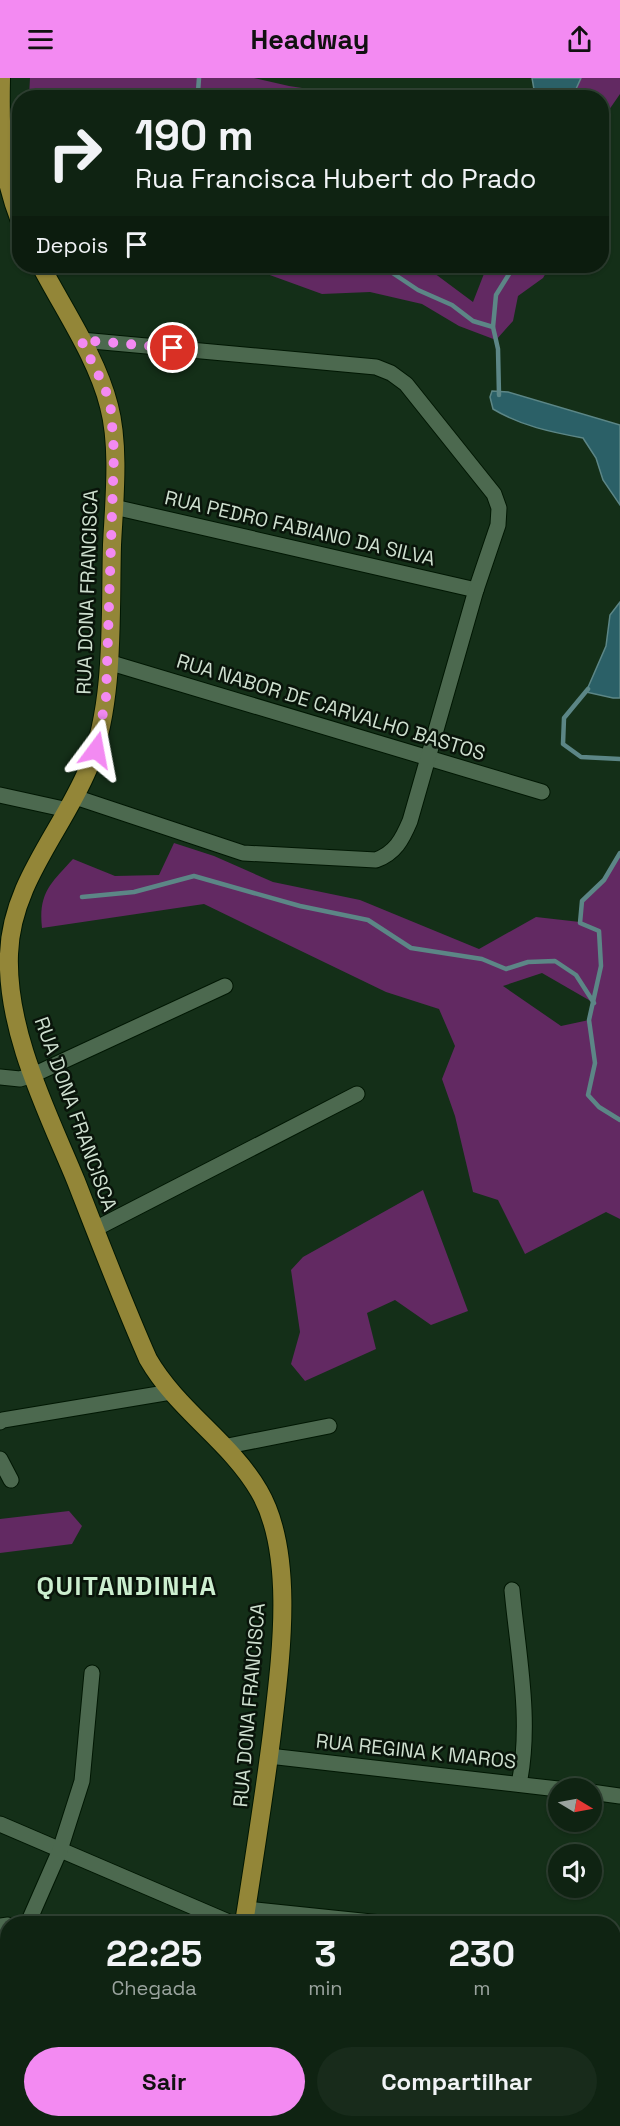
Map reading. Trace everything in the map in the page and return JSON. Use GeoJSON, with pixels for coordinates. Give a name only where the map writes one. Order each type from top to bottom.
{"type":"FeatureCollection","features":[{"type":"Feature","properties":{"kind":"main road"},"geometry":{"type":"LineString","coordinates":[[1,78],[0,128],[4,169],[12,200]]}},
{"type":"Feature","properties":{"kind":"main road","name":"RUA DONA FRANCISCA"},"geometry":{"type":"LineString","coordinates":[[45,273],[105,388],[111,410],[114,507],[108,662],[106,697],[100,735],[88,771],[34,868],[17,911],[11,932],[9,971],[11,997],[33,1075],[148,1359],[171,1392],[239,1462],[260,1492],[271,1516],[281,1571],[282,1618],[269,1756],[245,1916]]}},
{"type":"Feature","properties":{"kind":"street"},"geometry":{"type":"LineString","coordinates":[[0,795],[72,803],[243,853],[376,860],[387,856],[396,848],[410,821],[476,590],[498,525],[499,508],[494,494],[406,384],[376,367],[81,340]]}},
{"type":"Feature","properties":{"kind":"street","name":"RUA PEDRO FABIANO DA SILVA"},"geometry":{"type":"LineString","coordinates":[[114,507],[476,590]]}},
{"type":"Feature","properties":{"kind":"street","name":"RUA NABOR DE CARVALHO BASTOS"},"geometry":{"type":"LineString","coordinates":[[108,662],[542,792]]}},
{"type":"Feature","properties":{"kind":"street"},"geometry":{"type":"LineString","coordinates":[[0,1077],[20,1079],[33,1075],[225,986]]}},
{"type":"Feature","properties":{"kind":"street"},"geometry":{"type":"LineString","coordinates":[[95,1228],[357,1094]]}},
{"type":"Feature","properties":{"kind":"street"},"geometry":{"type":"LineString","coordinates":[[0,1422],[171,1392]]}},
{"type":"Feature","properties":{"kind":"street"},"geometry":{"type":"LineString","coordinates":[[224,1447],[328,1426]]}},
{"type":"Feature","properties":{"kind":"street"},"geometry":{"type":"LineString","coordinates":[[0,1459],[11,1480]]}},
{"type":"Feature","properties":{"kind":"street"},"geometry":{"type":"LineString","coordinates":[[512,1590],[525,1724],[524,1760],[519,1784]]}},
{"type":"Feature","properties":{"kind":"street"},"geometry":{"type":"LineString","coordinates":[[29,1916],[60,1850],[82,1781],[92,1673]]}},
{"type":"Feature","properties":{"kind":"street","name":"RUA REGINA K MAROS"},"geometry":{"type":"LineString","coordinates":[[269,1756],[548,1788]]}},
{"type":"Feature","properties":{"kind":"street"},"geometry":{"type":"LineString","coordinates":[[602,1794],[620,1796]]}},
{"type":"Feature","properties":{"kind":"street"},"geometry":{"type":"LineString","coordinates":[[0,1824],[215,1916]]}},
{"type":"Feature","properties":{"kind":"shaded area"},"geometry":{"type":"Polygon","coordinates":[[[30,78],[254,78],[315,90],[29,90],[30,78]]]}},
{"type":"Feature","properties":{"kind":"shaded area"},"geometry":{"type":"Polygon","coordinates":[[[581,78],[620,78],[620,94],[609,110],[609,90],[576,90],[581,78]]]}},
{"type":"Feature","properties":{"kind":"shaded area"},"geometry":{"type":"Polygon","coordinates":[[[264,273],[434,273],[473,302],[484,273],[546,273],[543,278],[518,296],[513,321],[496,340],[459,326],[422,304],[370,292],[322,294],[264,273]]]}},
{"type":"Feature","properties":{"kind":"shaded area"},"geometry":{"type":"Polygon","coordinates":[[[174,843],[214,856],[273,882],[360,900],[479,949],[536,917],[580,922],[582,901],[604,880],[620,853],[620,1219],[606,1212],[525,1254],[498,1200],[473,1192],[455,1116],[442,1079],[455,1046],[439,1009],[386,992],[204,904],[42,928],[44,897],[52,882],[73,859],[115,876],[159,875],[174,843]],[[542,973],[503,986],[561,1026],[589,1020],[594,1003],[542,973]]]}},
{"type":"Feature","properties":{"kind":"shaded area"},"geometry":{"type":"Polygon","coordinates":[[[423,1190],[468,1311],[431,1325],[395,1300],[367,1313],[376,1349],[305,1381],[291,1364],[300,1332],[291,1270],[303,1257],[423,1190]]]}},
{"type":"Feature","properties":{"kind":"shaded area"},"geometry":{"type":"Polygon","coordinates":[[[69,1511],[82,1526],[72,1544],[0,1553],[0,1519],[69,1511]]]}},
{"type":"Feature","properties":{"kind":"water"},"geometry":{"type":"Polygon","coordinates":[[[532,78],[581,78],[576,90],[534,90],[532,78]]]}},
{"type":"Feature","properties":{"kind":"water"},"geometry":{"type":"Polygon","coordinates":[[[492,391],[508,392],[620,425],[620,505],[603,480],[596,458],[583,438],[536,428],[504,415],[493,409],[490,397],[492,391]]]}},
{"type":"Feature","properties":{"kind":"water"},"geometry":{"type":"Polygon","coordinates":[[[620,602],[620,698],[613,698],[586,692],[606,646],[610,615],[620,602]]]}},
{"type":"Feature","properties":{"kind":"waterway"},"geometry":{"type":"LineString","coordinates":[[198,90],[199,78]]}},
{"type":"Feature","properties":{"kind":"waterway"},"geometry":{"type":"LineString","coordinates":[[392,273],[418,290],[452,305],[473,321],[493,327]]}},
{"type":"Feature","properties":{"kind":"waterway"},"geometry":{"type":"LineString","coordinates":[[499,395],[498,349],[493,327],[496,295],[510,273]]}},
{"type":"Feature","properties":{"kind":"waterway"},"geometry":{"type":"LineString","coordinates":[[588,689],[564,718],[563,744],[581,757],[620,759]]}},
{"type":"Feature","properties":{"kind":"waterway"},"geometry":{"type":"LineString","coordinates":[[620,853],[604,880],[582,901],[580,923],[599,931],[601,966],[589,1020],[595,1063],[588,1095],[599,1107],[620,1120]]}},
{"type":"Feature","properties":{"kind":"waterway"},"geometry":{"type":"LineString","coordinates":[[82,897],[134,892],[194,876],[300,906],[368,920],[411,948],[482,959],[506,969],[528,962],[555,961],[576,975],[594,1003]]}},
{"type":"Feature","properties":{"kind":"district","name":"QUITANDINHA"},"geometry":{"type":"Point","coordinates":[127,1586]}},
{"type":"Feature","properties":{"kind":"route"},"geometry":{"type":"LineString","coordinates":[[96,750],[104,718],[106,697],[114,453],[111,410],[105,388],[81,340],[173,348]]}}]}
